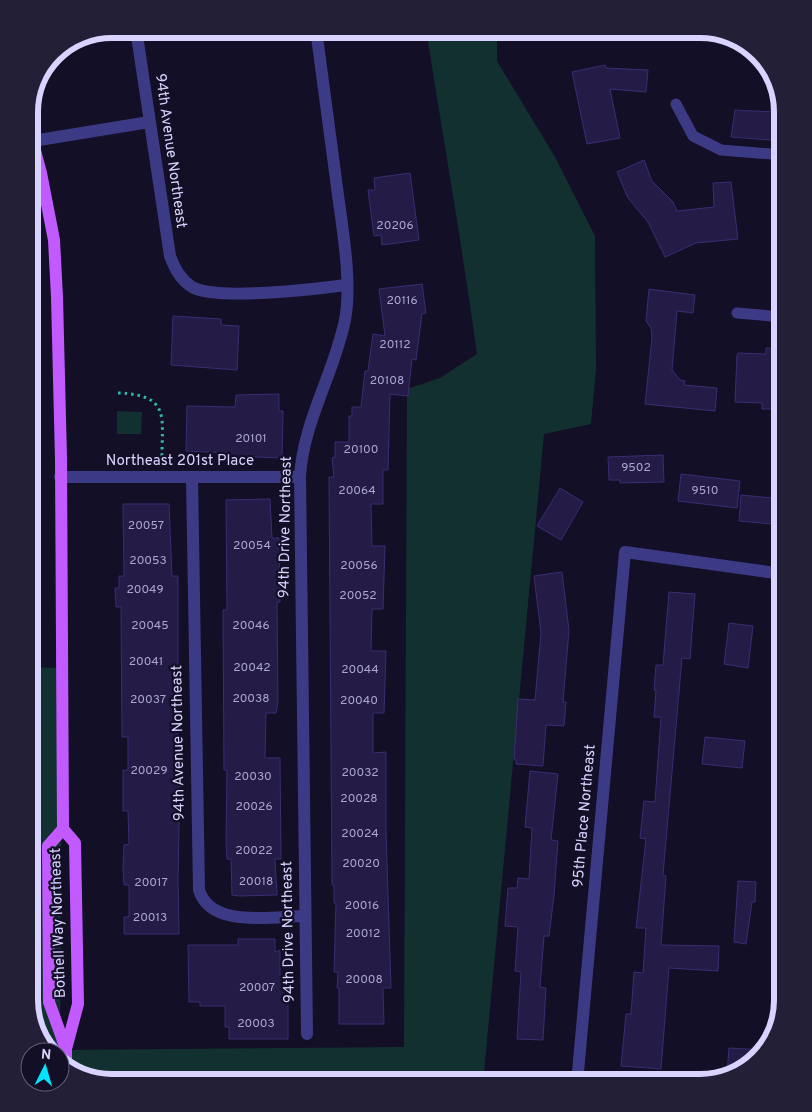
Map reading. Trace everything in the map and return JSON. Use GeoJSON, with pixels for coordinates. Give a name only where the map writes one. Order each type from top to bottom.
{"type":"FeatureCollection","features":[{"type":"Feature","properties":{"kind":"main road","name":"Bothell Way Northeast"},"geometry":{"type":"LineString","coordinates":[[38,161],[54,240],[60,365],[63,828],[75,843],[78,995],[78,1004],[68,1042]]}},
{"type":"Feature","properties":{"kind":"main road","name":"Bothell Way Northeast"},"geometry":{"type":"LineString","coordinates":[[63,828],[48,846],[49,1002],[63,1042]]}},
{"type":"Feature","properties":{"kind":"street","name":"94th Avenue Northeast"},"geometry":{"type":"LineString","coordinates":[[137,38],[170,256],[179,276],[194,288],[216,293],[295,291],[346,285]]}},
{"type":"Feature","properties":{"kind":"street","name":"94th Drive Northeast"},"geometry":{"type":"LineString","coordinates":[[307,1034],[300,477],[306,433],[321,399],[345,319],[346,285],[345,247],[317,38]]}},
{"type":"Feature","properties":{"kind":"street"},"geometry":{"type":"LineString","coordinates":[[38,139],[149,122]]}},
{"type":"Feature","properties":{"kind":"street","name":"Northeast 201st Place"},"geometry":{"type":"LineString","coordinates":[[60,477],[300,477]]}},
{"type":"Feature","properties":{"kind":"street","name":"94th Avenue Northeast"},"geometry":{"type":"LineString","coordinates":[[192,478],[199,890],[206,904],[216,913],[230,917],[305,916]]}},
{"type":"Feature","properties":{"kind":"street","name":"95th Place Northeast"},"geometry":{"type":"LineString","coordinates":[[578,1074],[625,552],[774,573]]}},
{"type":"Feature","properties":{"kind":"lane"},"geometry":{"type":"LineString","coordinates":[[676,104],[693,136],[721,150],[774,154]]}},
{"type":"Feature","properties":{"kind":"lane"},"geometry":{"type":"LineString","coordinates":[[737,313],[774,316]]}},
{"type":"Feature","properties":{"kind":"path"},"geometry":{"type":"LineString","coordinates":[[118,393],[139,394],[152,398],[158,406],[162,420],[163,477]]}},
{"type":"Feature","properties":{"kind":"green space"},"geometry":{"type":"Polygon","coordinates":[[[427,38],[497,38],[497,61],[555,157],[595,236],[596,369],[591,424],[544,434],[484,1074],[106,1074],[88,1071],[70,1062],[70,1050],[404,1047],[407,389],[440,378],[477,354],[427,38]]]}},
{"type":"Feature","properties":{"kind":"green space"},"geometry":{"type":"Polygon","coordinates":[[[117,411],[142,412],[141,434],[117,434],[117,411]]]}},
{"type":"Feature","properties":{"kind":"green space"},"geometry":{"type":"Polygon","coordinates":[[[38,667],[62,668],[60,1042],[50,1042],[43,1029],[38,1010],[38,667]]]}},
{"type":"Feature","properties":{"kind":"building"},"geometry":{"type":"Polygon","coordinates":[[[605,65],[606,68],[648,70],[646,92],[610,89],[620,138],[587,144],[572,72],[605,65]]]}},
{"type":"Feature","properties":{"kind":"building"},"geometry":{"type":"Polygon","coordinates":[[[735,110],[774,112],[774,140],[731,137],[735,110]]]}},
{"type":"Feature","properties":{"kind":"building"},"geometry":{"type":"Polygon","coordinates":[[[644,160],[652,181],[673,202],[677,211],[714,207],[713,183],[731,182],[738,239],[696,243],[665,257],[648,222],[628,198],[617,172],[644,160]]]}},
{"type":"Feature","properties":{"kind":"building"},"geometry":{"type":"Polygon","coordinates":[[[410,173],[419,240],[382,245],[381,235],[374,236],[368,190],[375,190],[374,178],[410,173]]]}},
{"type":"Feature","properties":{"kind":"building"},"geometry":{"type":"Polygon","coordinates":[[[422,284],[426,313],[422,314],[416,360],[412,359],[408,396],[390,394],[388,470],[383,470],[383,504],[371,504],[372,546],[385,546],[383,609],[372,609],[371,651],[386,651],[384,713],[373,713],[373,753],[386,752],[386,831],[391,988],[383,988],[384,1024],[339,1024],[338,972],[334,972],[336,903],[334,903],[334,885],[332,885],[329,477],[334,477],[332,458],[335,457],[335,442],[349,442],[349,416],[352,416],[352,407],[361,407],[365,371],[368,371],[373,334],[385,336],[379,289],[422,284]]]}},
{"type":"Feature","properties":{"kind":"building"},"geometry":{"type":"Polygon","coordinates":[[[649,289],[695,295],[693,313],[677,311],[672,370],[680,380],[685,381],[684,385],[717,388],[715,411],[645,404],[652,338],[651,328],[646,321],[649,289]]]}},
{"type":"Feature","properties":{"kind":"building"},"geometry":{"type":"Polygon","coordinates":[[[173,316],[221,319],[221,325],[239,326],[237,370],[171,365],[173,316]]]}},
{"type":"Feature","properties":{"kind":"building"},"geometry":{"type":"Polygon","coordinates":[[[766,348],[774,348],[774,409],[762,409],[762,403],[735,402],[738,353],[766,354],[766,348]]]}},
{"type":"Feature","properties":{"kind":"building"},"geometry":{"type":"Polygon","coordinates":[[[279,394],[279,411],[283,411],[282,458],[227,456],[227,453],[186,451],[187,406],[235,407],[236,395],[279,394]]]}},
{"type":"Feature","properties":{"kind":"building"},"geometry":{"type":"Polygon","coordinates":[[[663,455],[664,482],[620,483],[620,480],[609,480],[608,457],[663,455]]]}},
{"type":"Feature","properties":{"kind":"building"},"geometry":{"type":"Polygon","coordinates":[[[681,474],[740,481],[737,508],[678,501],[681,474]]]}},
{"type":"Feature","properties":{"kind":"building"},"geometry":{"type":"Polygon","coordinates":[[[560,488],[583,502],[561,540],[537,526],[560,488]]]}},
{"type":"Feature","properties":{"kind":"building"},"geometry":{"type":"Polygon","coordinates":[[[741,495],[774,498],[774,524],[739,521],[741,495]]]}},
{"type":"Feature","properties":{"kind":"building"},"geometry":{"type":"Polygon","coordinates":[[[270,499],[272,538],[279,538],[280,602],[277,602],[278,702],[276,713],[266,713],[265,758],[280,758],[281,859],[275,859],[277,895],[239,896],[232,895],[231,859],[227,859],[226,842],[227,770],[224,770],[223,610],[227,610],[226,500],[270,499]]]}},
{"type":"Feature","properties":{"kind":"building"},"geometry":{"type":"Polygon","coordinates":[[[123,504],[169,504],[172,576],[178,576],[178,734],[176,773],[180,773],[179,934],[124,934],[124,917],[129,917],[129,885],[124,885],[123,868],[124,845],[129,844],[128,811],[123,811],[123,770],[128,770],[128,737],[122,737],[121,607],[116,607],[115,588],[119,588],[119,576],[124,576],[123,504]]]}},
{"type":"Feature","properties":{"kind":"building"},"geometry":{"type":"Polygon","coordinates":[[[562,572],[569,630],[563,702],[566,702],[564,726],[546,725],[543,766],[516,764],[514,759],[518,699],[535,700],[541,633],[534,576],[562,572]]]}},
{"type":"Feature","properties":{"kind":"building"},"geometry":{"type":"Polygon","coordinates":[[[669,592],[695,594],[690,659],[682,658],[663,875],[666,876],[661,945],[719,946],[718,971],[669,968],[661,1069],[621,1066],[626,1014],[631,1014],[634,972],[643,973],[646,928],[636,928],[646,839],[640,838],[644,801],[655,802],[661,717],[654,717],[656,690],[654,690],[656,665],[663,665],[669,592]]]}},
{"type":"Feature","properties":{"kind":"building"},"geometry":{"type":"Polygon","coordinates":[[[729,623],[753,626],[748,668],[724,664],[729,623]]]}},
{"type":"Feature","properties":{"kind":"building"},"geometry":{"type":"Polygon","coordinates":[[[705,737],[745,741],[742,768],[702,764],[705,737]]]}},
{"type":"Feature","properties":{"kind":"building"},"geometry":{"type":"Polygon","coordinates":[[[530,771],[558,774],[551,840],[558,841],[554,895],[549,936],[544,936],[540,987],[546,988],[543,1040],[517,1039],[521,972],[515,971],[518,927],[505,926],[508,888],[517,888],[518,878],[529,879],[532,828],[525,827],[530,771]]]}},
{"type":"Feature","properties":{"kind":"building"},"geometry":{"type":"Polygon","coordinates":[[[738,881],[756,882],[755,902],[752,902],[746,944],[734,942],[738,881]]]}},
{"type":"Feature","properties":{"kind":"building"},"geometry":{"type":"Polygon","coordinates":[[[238,939],[275,939],[275,952],[280,950],[280,976],[284,975],[284,990],[288,990],[288,1039],[229,1039],[229,1027],[225,1027],[225,1006],[200,1006],[200,1002],[189,1002],[188,945],[238,945],[238,939]]]}},
{"type":"Feature","properties":{"kind":"building"},"geometry":{"type":"Polygon","coordinates":[[[729,1048],[756,1050],[738,1065],[727,1070],[729,1048]]]}}]}
